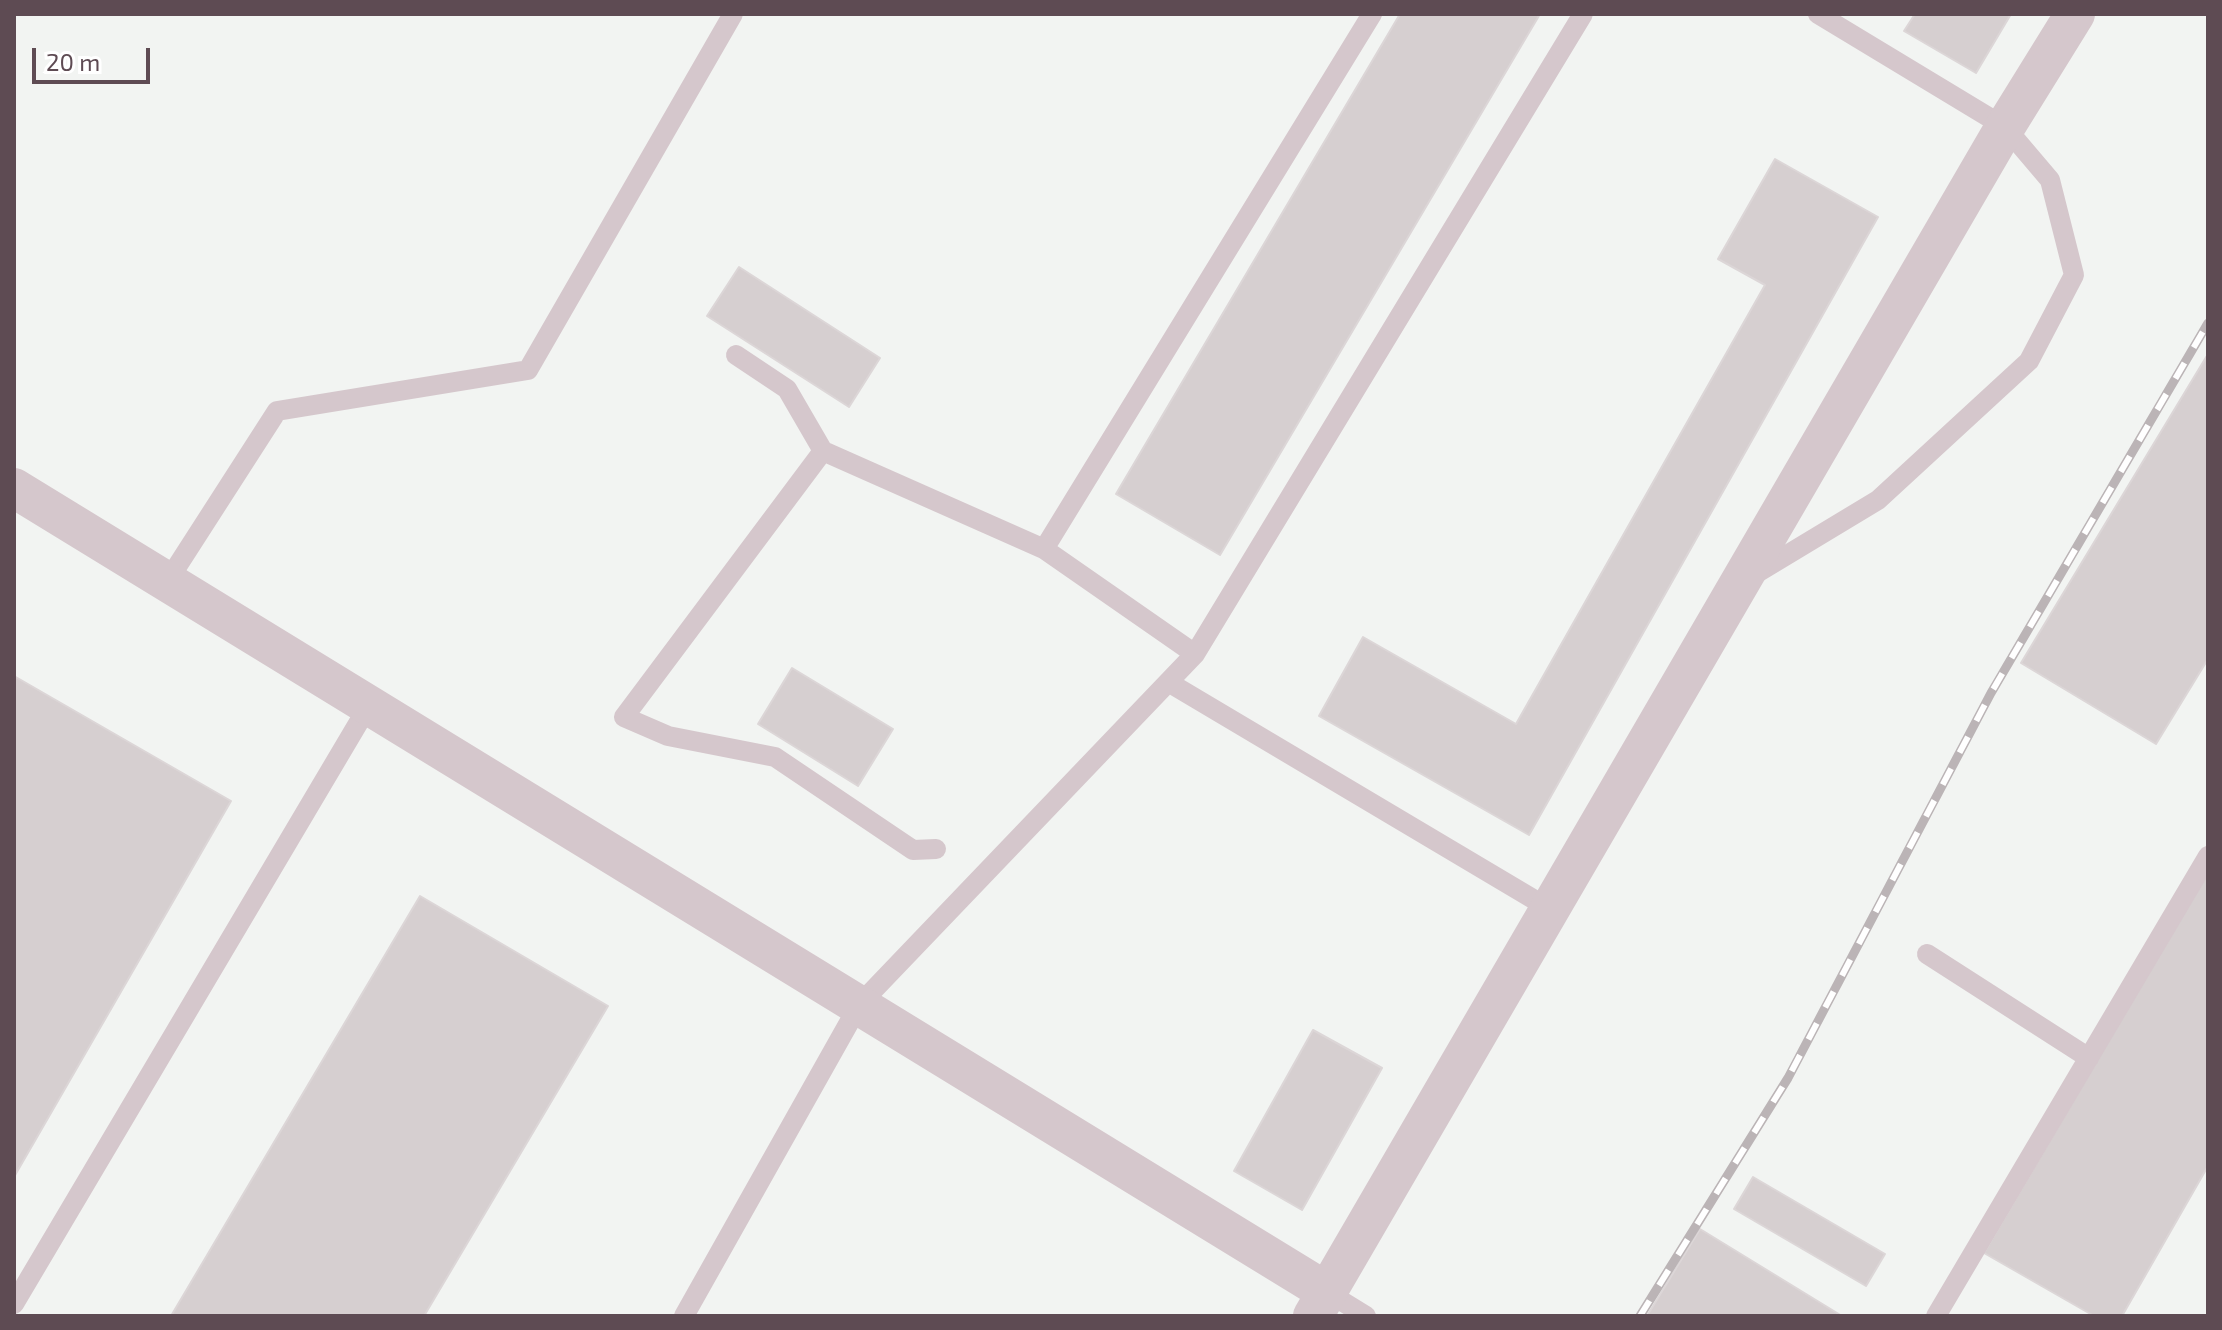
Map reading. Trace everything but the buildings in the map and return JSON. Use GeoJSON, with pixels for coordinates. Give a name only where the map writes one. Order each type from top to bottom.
{"type":"FeatureCollection","features":[{"type":"Feature","properties":{"kind":"street"},"geometry":{"type":"LineString","coordinates":[[14,488],[859,1005],[1320,1304],[2005,127],[2075,14]]}},
{"type":"Feature","properties":{"kind":"lane"},"geometry":{"type":"LineString","coordinates":[[167,582],[277,411],[528,370],[733,14]]}},
{"type":"Feature","properties":{"kind":"lane"},"geometry":{"type":"LineString","coordinates":[[1044,549],[1372,14]]}},
{"type":"Feature","properties":{"kind":"lane"},"geometry":{"type":"LineString","coordinates":[[684,1316],[859,1005],[1195,654],[1583,14]]}},
{"type":"Feature","properties":{"kind":"lane"},"geometry":{"type":"LineString","coordinates":[[1740,583],[1878,500],[2029,361],[2074,275],[2050,180],[2005,127],[1818,14]]}},
{"type":"Feature","properties":{"kind":"lane"},"geometry":{"type":"LineString","coordinates":[[736,355],[787,389],[823,451],[1044,549],[1195,654]]}},
{"type":"Feature","properties":{"kind":"lane"},"geometry":{"type":"LineString","coordinates":[[823,451],[624,717],[668,736],[775,757],[913,850],[936,849]]}},
{"type":"Feature","properties":{"kind":"lane"},"geometry":{"type":"LineString","coordinates":[[1168,682],[1550,909]]}},
{"type":"Feature","properties":{"kind":"lane"},"geometry":{"type":"LineString","coordinates":[[14,1304],[369,705]]}},
{"type":"Feature","properties":{"kind":"lane"},"geometry":{"type":"LineString","coordinates":[[1936,1316],[2208,856]]}},
{"type":"Feature","properties":{"kind":"lane"},"geometry":{"type":"LineString","coordinates":[[1927,954],[2089,1058]]}},
{"type":"Feature","properties":{"kind":"lane"},"geometry":{"type":"LineString","coordinates":[[1320,1304],[1366,1316]]}},
{"type":"Feature","properties":{"kind":"railway"},"geometry":{"type":"LineString","coordinates":[[1640,1316],[1788,1078],[1991,693],[2208,323]]}}]}
